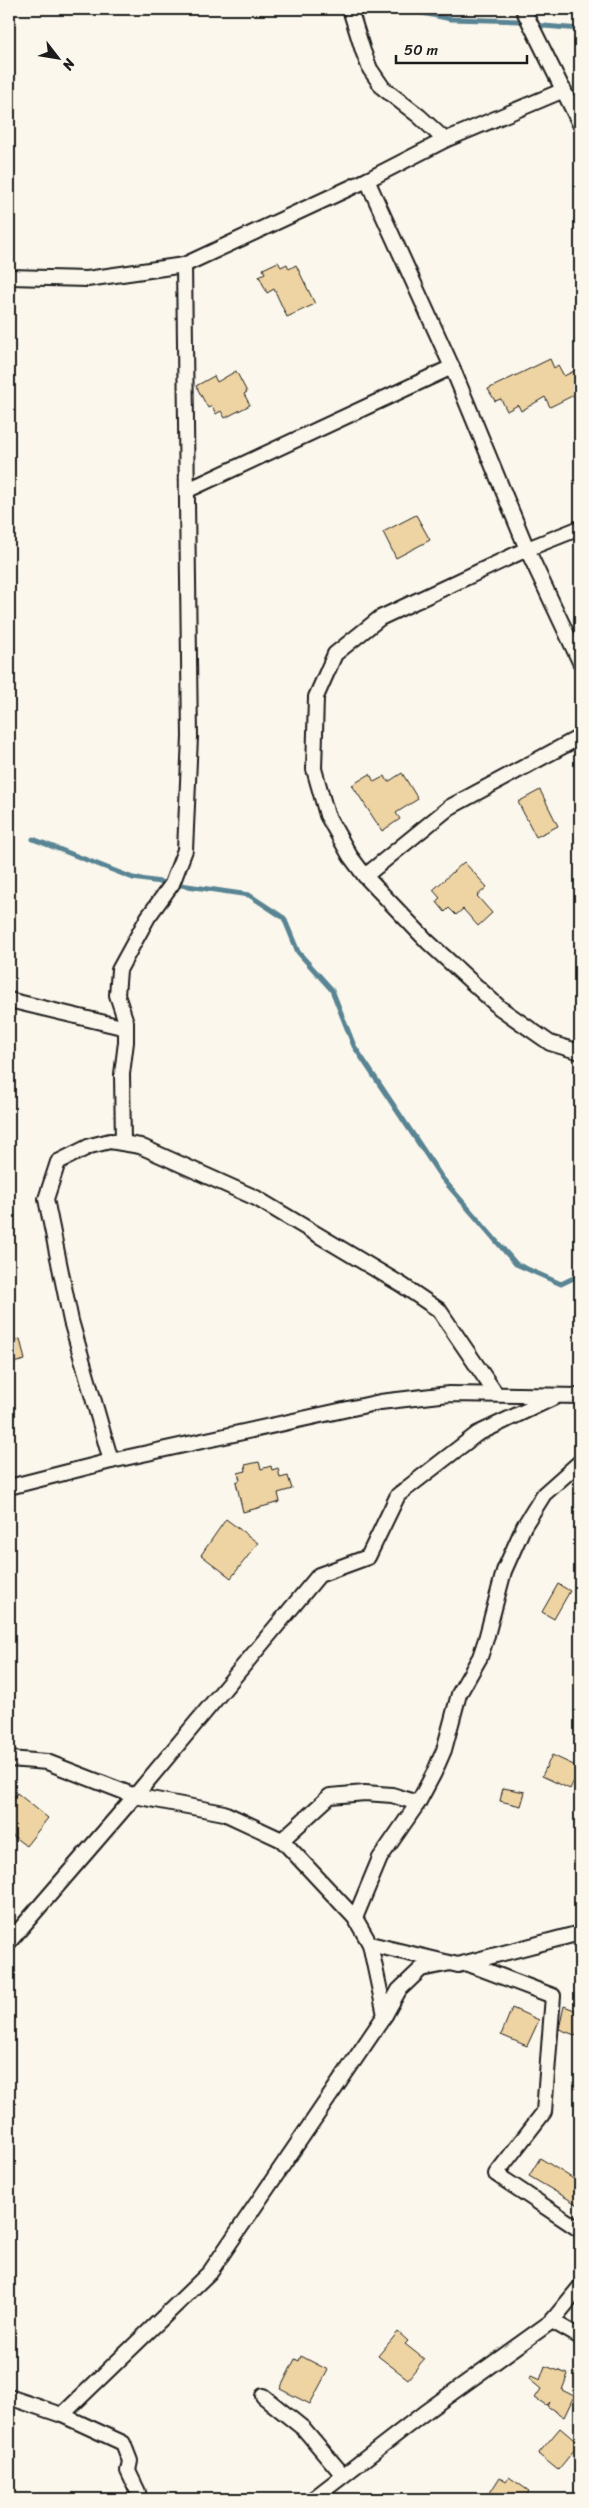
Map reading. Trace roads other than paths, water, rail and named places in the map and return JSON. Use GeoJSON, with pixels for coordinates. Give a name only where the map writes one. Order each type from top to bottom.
{"type":"FeatureCollection","features":[{"type":"Feature","properties":{"kind":"street"},"geometry":{"type":"LineString","coordinates":[[350,9],[366,60],[383,88],[419,116],[445,140]]}},
{"type":"Feature","properties":{"kind":"street"},"geometry":{"type":"LineString","coordinates":[[523,9],[580,124]]}},
{"type":"Feature","properties":{"kind":"street"},"geometry":{"type":"LineString","coordinates":[[9,277],[87,279],[184,265],[367,180],[445,140],[564,90]]}},
{"type":"Feature","properties":{"kind":"street"},"geometry":{"type":"LineString","coordinates":[[367,180],[452,367],[527,549],[580,662]]}},
{"type":"Feature","properties":{"kind":"street"},"geometry":{"type":"LineString","coordinates":[[123,1144],[122,1074],[126,1022],[117,995],[119,970],[148,917],[172,884],[185,850],[190,737],[184,265]]}},
{"type":"Feature","properties":{"kind":"street"},"geometry":{"type":"LineString","coordinates":[[188,490],[452,367]]}},
{"type":"Feature","properties":{"kind":"street"},"geometry":{"type":"LineString","coordinates":[[580,528],[527,549],[380,618],[335,654],[316,697],[314,769],[327,815],[350,856],[365,876],[428,942],[500,1008],[550,1042],[580,1052]]}},
{"type":"Feature","properties":{"kind":"street"},"geometry":{"type":"LineString","coordinates":[[365,876],[450,807],[580,737]]}},
{"type":"Feature","properties":{"kind":"street"},"geometry":{"type":"LineString","coordinates":[[9,1000],[126,1028]]}},
{"type":"Feature","properties":{"kind":"street"},"geometry":{"type":"LineString","coordinates":[[111,1461],[71,1320],[46,1199],[58,1162],[90,1146],[110,1141],[140,1146],[256,1198],[410,1290],[440,1310],[496,1394]]}},
{"type":"Feature","properties":{"kind":"street"},"geometry":{"type":"LineString","coordinates":[[9,1487],[111,1461],[380,1402],[449,1394],[580,1396]]}},
{"type":"Feature","properties":{"kind":"street"},"geometry":{"type":"LineString","coordinates":[[9,1942],[135,1796],[319,1576],[368,1557],[398,1495],[477,1434],[557,1396]]}},
{"type":"Feature","properties":{"kind":"street"},"geometry":{"type":"LineString","coordinates":[[355,1918],[380,1858],[418,1803],[444,1750],[459,1694],[480,1656],[504,1571],[524,1526],[544,1494],[580,1462]]}},
{"type":"Feature","properties":{"kind":"street"},"geometry":{"type":"LineString","coordinates":[[9,1759],[48,1762],[135,1796],[224,1813],[282,1840],[355,1918],[370,1944],[384,2014]]}},
{"type":"Feature","properties":{"kind":"street"},"geometry":{"type":"LineString","coordinates":[[282,1840],[330,1796],[365,1793],[392,1795],[418,1803]]}},
{"type":"Feature","properties":{"kind":"street"},"geometry":{"type":"LineString","coordinates":[[370,1944],[458,1965],[580,1933]]}},
{"type":"Feature","properties":{"kind":"street"},"geometry":{"type":"LineString","coordinates":[[62,2415],[210,2272],[399,1990],[421,1969],[451,1963]]}},
{"type":"Feature","properties":{"kind":"street"},"geometry":{"type":"LineString","coordinates":[[466,1963],[553,1996],[544,2112],[496,2174],[580,2230]]}},
{"type":"Feature","properties":{"kind":"street"},"geometry":{"type":"LineString","coordinates":[[312,2499],[424,2413],[552,2321],[580,2287]]}},
{"type":"Feature","properties":{"kind":"street"},"geometry":{"type":"LineString","coordinates":[[552,2321],[580,2337]]}},
{"type":"Feature","properties":{"kind":"street"},"geometry":{"type":"LineString","coordinates":[[263,2396],[304,2429],[343,2475]]}},
{"type":"Feature","properties":{"kind":"street"},"geometry":{"type":"LineString","coordinates":[[9,2397],[62,2415],[124,2443],[130,2461],[128,2471],[138,2492],[138,2499]]}},
{"type":"Feature","properties":{"kind":"waterway"},"geometry":{"type":"LineString","coordinates":[[404,9],[451,19],[521,21],[532,25],[580,29]]}},
{"type":"Feature","properties":{"kind":"waterway"},"geometry":{"type":"LineString","coordinates":[[33,839],[133,878],[249,895],[284,918],[298,952],[332,990],[354,1046],[442,1178],[516,1264],[561,1284],[580,1275]]}}]}
